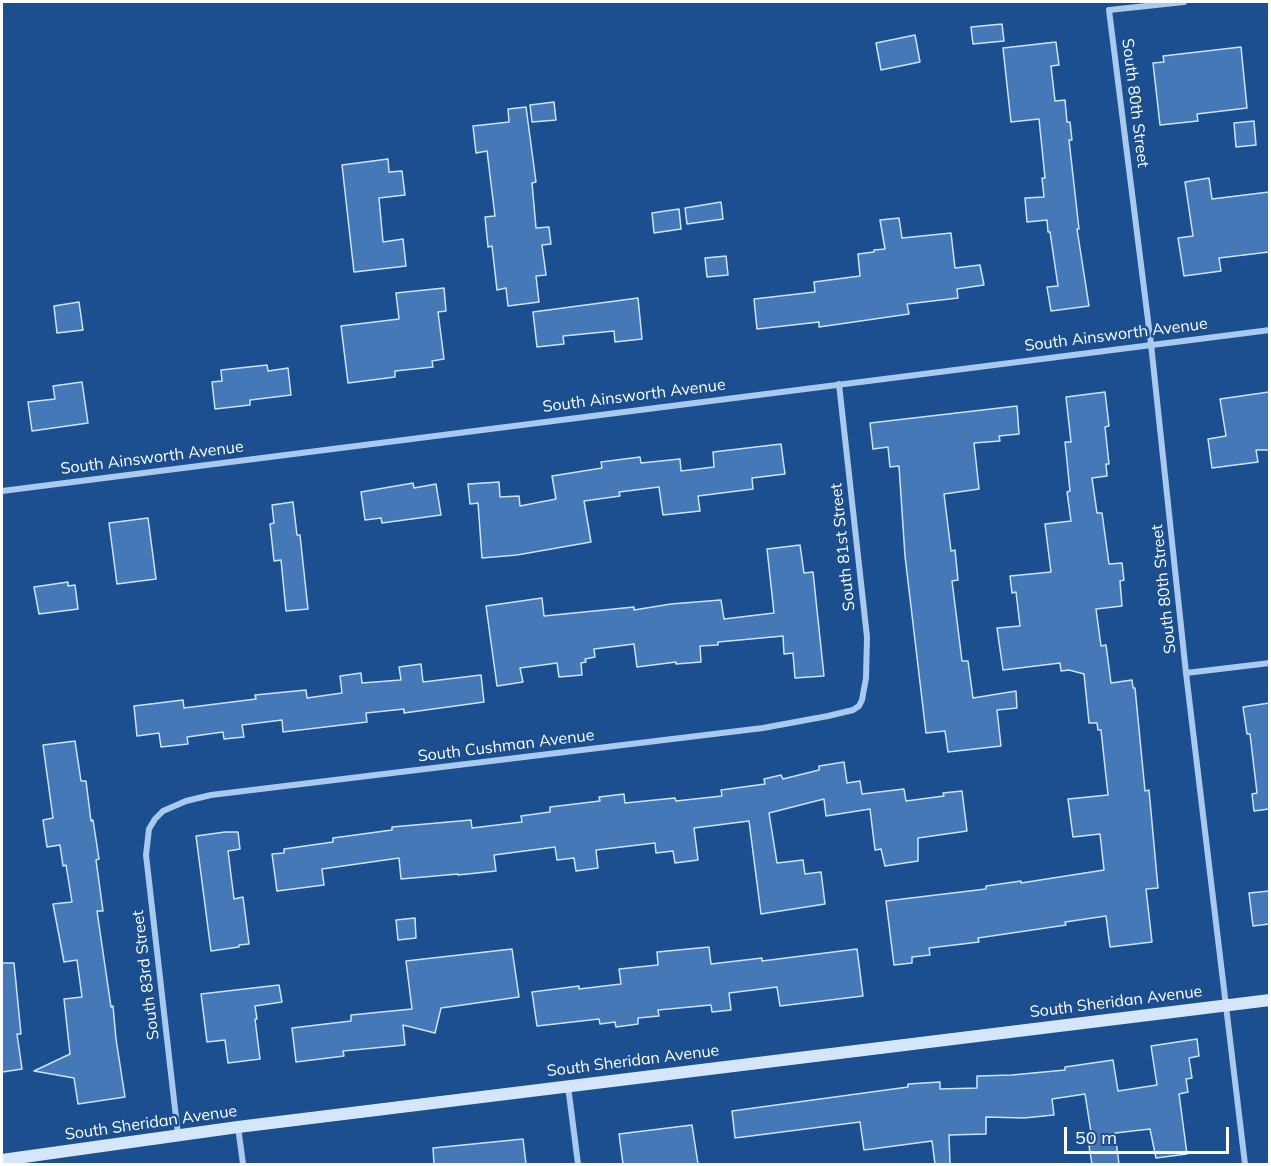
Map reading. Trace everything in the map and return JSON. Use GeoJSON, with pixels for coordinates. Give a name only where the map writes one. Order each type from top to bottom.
{"type":"FeatureCollection","features":[{"type":"Feature","properties":{"kind":"street","name":"South 80th Street"},"geometry":{"type":"LineString","coordinates":[[1184,2],[1109,10],[1151,344],[1186,673],[1245,1164]]}},
{"type":"Feature","properties":{"kind":"street","name":"South Ainsworth Avenue"},"geometry":{"type":"LineString","coordinates":[[2,490],[1269,330]]}},
{"type":"Feature","properties":{"kind":"street","name":"South 81st Street"},"geometry":{"type":"LineString","coordinates":[[839,384],[867,637],[866,678],[859,706]]}},
{"type":"Feature","properties":{"kind":"street"},"geometry":{"type":"LineString","coordinates":[[1186,673],[1269,663]]}},
{"type":"Feature","properties":{"kind":"street","name":"South Cushman Avenue"},"geometry":{"type":"LineString","coordinates":[[159,815],[186,801],[211,795],[763,728],[828,716],[853,710],[859,706]]}},
{"type":"Feature","properties":{"kind":"street","name":"South 83rd Street"},"geometry":{"type":"LineString","coordinates":[[159,815],[152,823],[147,836],[147,871],[178,1135]]}},
{"type":"Feature","properties":{"kind":"street","name":"South Sheridan Avenue"},"geometry":{"type":"LineString","coordinates":[[2,1160],[238,1127],[1269,1000]]}},
{"type":"Feature","properties":{"kind":"street"},"geometry":{"type":"LineString","coordinates":[[568,1086],[578,1164]]}},
{"type":"Feature","properties":{"kind":"street"},"geometry":{"type":"LineString","coordinates":[[238,1127],[243,1164]]}},
{"type":"Feature","properties":{"kind":"building"},"geometry":{"type":"Polygon","coordinates":[[[1002,24],[1004,41],[973,44],[971,27],[1002,24]]]}},
{"type":"Feature","properties":{"kind":"building"},"geometry":{"type":"Polygon","coordinates":[[[915,35],[920,62],[881,70],[876,43],[915,35]]]}},
{"type":"Feature","properties":{"kind":"building"},"geometry":{"type":"Polygon","coordinates":[[[1056,42],[1059,65],[1051,66],[1055,101],[1065,100],[1067,122],[1070,122],[1072,140],[1069,140],[1079,229],[1077,229],[1089,306],[1051,311],[1047,287],[1058,286],[1050,232],[1048,232],[1047,220],[1027,222],[1025,198],[1044,197],[1042,178],[1045,178],[1039,119],[1011,122],[1003,48],[1056,42]]]}},
{"type":"Feature","properties":{"kind":"building"},"geometry":{"type":"Polygon","coordinates":[[[1241,47],[1247,108],[1197,114],[1198,121],[1160,125],[1153,63],[1164,62],[1163,56],[1241,47]]]}},
{"type":"Feature","properties":{"kind":"building"},"geometry":{"type":"Polygon","coordinates":[[[554,102],[556,120],[532,122],[530,105],[554,102]]]}},
{"type":"Feature","properties":{"kind":"building"},"geometry":{"type":"Polygon","coordinates":[[[526,107],[536,182],[532,183],[536,228],[549,227],[551,244],[542,245],[546,275],[536,276],[539,302],[508,306],[506,288],[497,290],[492,246],[488,247],[485,217],[495,216],[487,151],[476,153],[473,126],[509,122],[508,109],[526,107]]]}},
{"type":"Feature","properties":{"kind":"building"},"geometry":{"type":"Polygon","coordinates":[[[1254,121],[1256,145],[1236,147],[1234,123],[1254,121]]]}},
{"type":"Feature","properties":{"kind":"building"},"geometry":{"type":"Polygon","coordinates":[[[388,159],[389,172],[402,171],[405,195],[379,198],[383,242],[403,239],[406,266],[354,272],[342,165],[388,159]]]}},
{"type":"Feature","properties":{"kind":"building"},"geometry":{"type":"Polygon","coordinates":[[[1209,178],[1212,199],[1269,192],[1269,252],[1219,258],[1221,271],[1184,276],[1178,238],[1193,236],[1185,182],[1209,178]]]}},
{"type":"Feature","properties":{"kind":"building"},"geometry":{"type":"Polygon","coordinates":[[[721,202],[723,219],[687,224],[685,208],[721,202]]]}},
{"type":"Feature","properties":{"kind":"building"},"geometry":{"type":"Polygon","coordinates":[[[679,209],[681,229],[654,233],[652,213],[679,209]]]}},
{"type":"Feature","properties":{"kind":"building"},"geometry":{"type":"Polygon","coordinates":[[[899,218],[902,238],[951,233],[955,268],[980,265],[984,285],[957,289],[958,298],[907,304],[909,314],[819,327],[819,322],[757,329],[754,299],[815,292],[814,282],[860,276],[858,254],[885,249],[880,220],[899,218]]]}},
{"type":"Feature","properties":{"kind":"building"},"geometry":{"type":"Polygon","coordinates":[[[726,256],[728,275],[707,277],[705,258],[726,256]]]}},
{"type":"Feature","properties":{"kind":"building"},"geometry":{"type":"Polygon","coordinates":[[[444,288],[446,311],[438,312],[444,359],[432,361],[433,367],[395,371],[395,377],[348,383],[341,326],[399,319],[396,293],[444,288]]]}},
{"type":"Feature","properties":{"kind":"building"},"geometry":{"type":"Polygon","coordinates":[[[638,298],[642,339],[615,342],[614,331],[563,336],[564,344],[537,347],[533,312],[638,298]]]}},
{"type":"Feature","properties":{"kind":"building"},"geometry":{"type":"Polygon","coordinates":[[[79,302],[83,330],[57,333],[54,306],[79,302]]]}},
{"type":"Feature","properties":{"kind":"building"},"geometry":{"type":"Polygon","coordinates":[[[267,365],[268,371],[288,368],[291,395],[250,400],[250,405],[215,409],[212,382],[222,381],[221,370],[267,365]]]}},
{"type":"Feature","properties":{"kind":"building"},"geometry":{"type":"Polygon","coordinates":[[[82,382],[88,423],[32,431],[28,402],[55,399],[53,386],[82,382]]]}},
{"type":"Feature","properties":{"kind":"building"},"geometry":{"type":"Polygon","coordinates":[[[1105,392],[1109,426],[1105,427],[1109,464],[1106,464],[1107,476],[1092,478],[1097,513],[1102,513],[1109,564],[1122,563],[1124,580],[1120,581],[1122,606],[1096,609],[1101,646],[1106,645],[1111,683],[1132,680],[1133,688],[1135,688],[1145,791],[1149,790],[1158,888],[1146,889],[1152,942],[1110,947],[1106,916],[1065,922],[1066,925],[978,938],[979,942],[929,948],[930,955],[912,957],[912,963],[894,965],[886,901],[986,889],[986,886],[1104,870],[1100,834],[1073,837],[1068,799],[1108,795],[1101,730],[1098,730],[1097,723],[1089,723],[1084,674],[1069,670],[1061,671],[1060,663],[1003,670],[997,628],[1020,626],[1016,592],[1012,593],[1010,576],[1051,572],[1045,524],[1071,521],[1065,442],[1071,442],[1066,397],[1105,392]]]}},
{"type":"Feature","properties":{"kind":"building"},"geometry":{"type":"Polygon","coordinates":[[[1269,392],[1269,450],[1256,450],[1258,462],[1212,468],[1208,439],[1226,436],[1220,399],[1269,392]]]}},
{"type":"Feature","properties":{"kind":"building"},"geometry":{"type":"Polygon","coordinates":[[[1017,406],[1019,434],[999,436],[1000,441],[974,443],[979,489],[944,494],[951,551],[955,550],[958,580],[952,581],[962,661],[968,661],[973,698],[1016,691],[1017,708],[997,710],[1001,746],[948,752],[945,731],[926,733],[905,556],[899,466],[890,467],[888,447],[873,449],[870,423],[1017,406]]]}},
{"type":"Feature","properties":{"kind":"building"},"geometry":{"type":"Polygon","coordinates":[[[781,444],[785,474],[752,478],[753,489],[698,496],[700,511],[663,515],[659,487],[619,492],[620,496],[584,501],[591,542],[517,555],[482,558],[478,503],[470,504],[468,484],[499,482],[500,497],[519,496],[520,506],[556,499],[552,476],[602,468],[601,462],[640,457],[641,463],[680,459],[681,471],[714,467],[713,452],[781,444]]]}},
{"type":"Feature","properties":{"kind":"building"},"geometry":{"type":"Polygon","coordinates":[[[413,483],[414,488],[436,484],[441,515],[382,523],[381,518],[365,520],[361,492],[413,483]]]}},
{"type":"Feature","properties":{"kind":"building"},"geometry":{"type":"Polygon","coordinates":[[[293,502],[297,535],[300,535],[308,609],[286,611],[281,560],[274,561],[270,524],[274,523],[272,505],[293,502]]]}},
{"type":"Feature","properties":{"kind":"building"},"geometry":{"type":"Polygon","coordinates":[[[148,518],[156,579],[117,584],[109,523],[148,518]]]}},
{"type":"Feature","properties":{"kind":"building"},"geometry":{"type":"Polygon","coordinates":[[[800,545],[804,573],[813,572],[824,676],[795,678],[793,653],[784,654],[783,636],[718,642],[718,645],[700,646],[701,662],[676,664],[676,662],[637,667],[634,644],[594,649],[595,657],[585,659],[586,662],[581,663],[582,675],[559,677],[557,663],[520,668],[523,682],[497,686],[486,606],[542,598],[544,616],[634,607],[634,610],[721,600],[724,619],[774,613],[767,549],[800,545]]]}},
{"type":"Feature","properties":{"kind":"building"},"geometry":{"type":"Polygon","coordinates":[[[68,582],[68,586],[75,585],[78,609],[39,614],[34,587],[68,582]]]}},
{"type":"Feature","properties":{"kind":"building"},"geometry":{"type":"Polygon","coordinates":[[[421,664],[423,682],[481,675],[484,702],[404,713],[404,709],[366,713],[367,722],[283,732],[282,720],[242,725],[244,737],[224,739],[223,732],[187,737],[188,744],[161,747],[159,733],[137,736],[134,706],[183,700],[184,708],[256,699],[255,695],[306,690],[307,698],[342,693],[340,676],[361,673],[362,683],[401,680],[399,667],[421,664]]]}},
{"type":"Feature","properties":{"kind":"building"},"geometry":{"type":"Polygon","coordinates":[[[1269,703],[1269,809],[1254,811],[1252,794],[1257,793],[1250,734],[1247,734],[1243,707],[1269,703]]]}},
{"type":"Feature","properties":{"kind":"building"},"geometry":{"type":"Polygon","coordinates":[[[75,741],[81,781],[86,781],[99,859],[96,860],[103,911],[97,911],[125,1097],[78,1104],[74,1078],[34,1071],[70,1054],[64,999],[82,997],[77,960],[64,962],[53,904],[72,902],[66,865],[63,866],[60,845],[47,847],[43,820],[53,818],[43,745],[75,741]]]}},
{"type":"Feature","properties":{"kind":"building"},"geometry":{"type":"Polygon","coordinates":[[[844,762],[847,783],[860,781],[862,794],[904,789],[906,801],[962,791],[967,831],[918,838],[918,861],[885,866],[881,849],[875,850],[870,809],[826,816],[824,799],[769,813],[777,863],[803,860],[805,874],[821,872],[825,904],[761,914],[749,821],[694,828],[698,860],[675,863],[673,851],[656,853],[655,843],[596,850],[598,868],[576,871],[574,858],[557,860],[555,847],[494,855],[496,871],[401,879],[399,858],[322,869],[324,885],[277,891],[272,854],[284,853],[284,849],[333,842],[333,838],[392,830],[392,827],[471,820],[472,828],[522,822],[521,816],[550,812],[550,807],[600,801],[599,797],[624,794],[625,803],[722,796],[721,790],[765,784],[764,779],[781,775],[783,779],[819,770],[819,766],[844,762]]]}},
{"type":"Feature","properties":{"kind":"building"},"geometry":{"type":"Polygon","coordinates":[[[238,832],[240,849],[228,851],[234,899],[243,897],[249,944],[211,951],[196,836],[238,832]]]}},
{"type":"Feature","properties":{"kind":"building"},"geometry":{"type":"Polygon","coordinates":[[[1269,891],[1269,924],[1253,926],[1249,893],[1269,891]]]}},
{"type":"Feature","properties":{"kind":"building"},"geometry":{"type":"Polygon","coordinates":[[[415,918],[416,938],[398,940],[396,920],[415,918]]]}},
{"type":"Feature","properties":{"kind":"building"},"geometry":{"type":"Polygon","coordinates":[[[709,947],[711,964],[762,958],[762,961],[857,949],[863,996],[780,1006],[777,987],[729,993],[731,1010],[712,1012],[711,1005],[658,1010],[659,1016],[638,1018],[638,1024],[616,1027],[615,1022],[600,1024],[599,1019],[537,1026],[532,992],[621,984],[619,969],[658,965],[657,952],[709,947]]]}},
{"type":"Feature","properties":{"kind":"building"},"geometry":{"type":"Polygon","coordinates":[[[512,949],[519,997],[441,1008],[435,1033],[403,1025],[405,1045],[343,1051],[344,1056],[296,1062],[292,1028],[351,1021],[351,1015],[412,1009],[406,961],[512,949]]]}},
{"type":"Feature","properties":{"kind":"building"},"geometry":{"type":"Polygon","coordinates":[[[2,963],[14,963],[21,1034],[17,1034],[22,1069],[2,1072],[2,963]]]}},
{"type":"Feature","properties":{"kind":"building"},"geometry":{"type":"Polygon","coordinates":[[[279,985],[282,1002],[255,1006],[260,1059],[228,1063],[225,1040],[207,1042],[201,994],[279,985]]]}},
{"type":"Feature","properties":{"kind":"building"},"geometry":{"type":"Polygon","coordinates":[[[1197,1039],[1199,1056],[1189,1058],[1192,1078],[1186,1079],[1188,1092],[1179,1094],[1187,1154],[1156,1158],[1150,1129],[1115,1133],[1119,1164],[1092,1164],[1089,1146],[1093,1145],[1085,1094],[1052,1099],[1054,1115],[1024,1118],[986,1117],[986,1134],[949,1135],[950,1164],[935,1164],[932,1141],[864,1150],[860,1122],[735,1138],[732,1111],[908,1087],[908,1084],[940,1082],[940,1089],[977,1088],[977,1076],[1065,1070],[1065,1067],[1113,1060],[1118,1091],[1157,1085],[1151,1046],[1197,1039]]]}},
{"type":"Feature","properties":{"kind":"building"},"geometry":{"type":"Polygon","coordinates":[[[692,1125],[698,1164],[623,1164],[619,1134],[692,1125]]]}},
{"type":"Feature","properties":{"kind":"building"},"geometry":{"type":"Polygon","coordinates":[[[523,1139],[526,1164],[434,1164],[433,1148],[523,1139]]]}}]}
